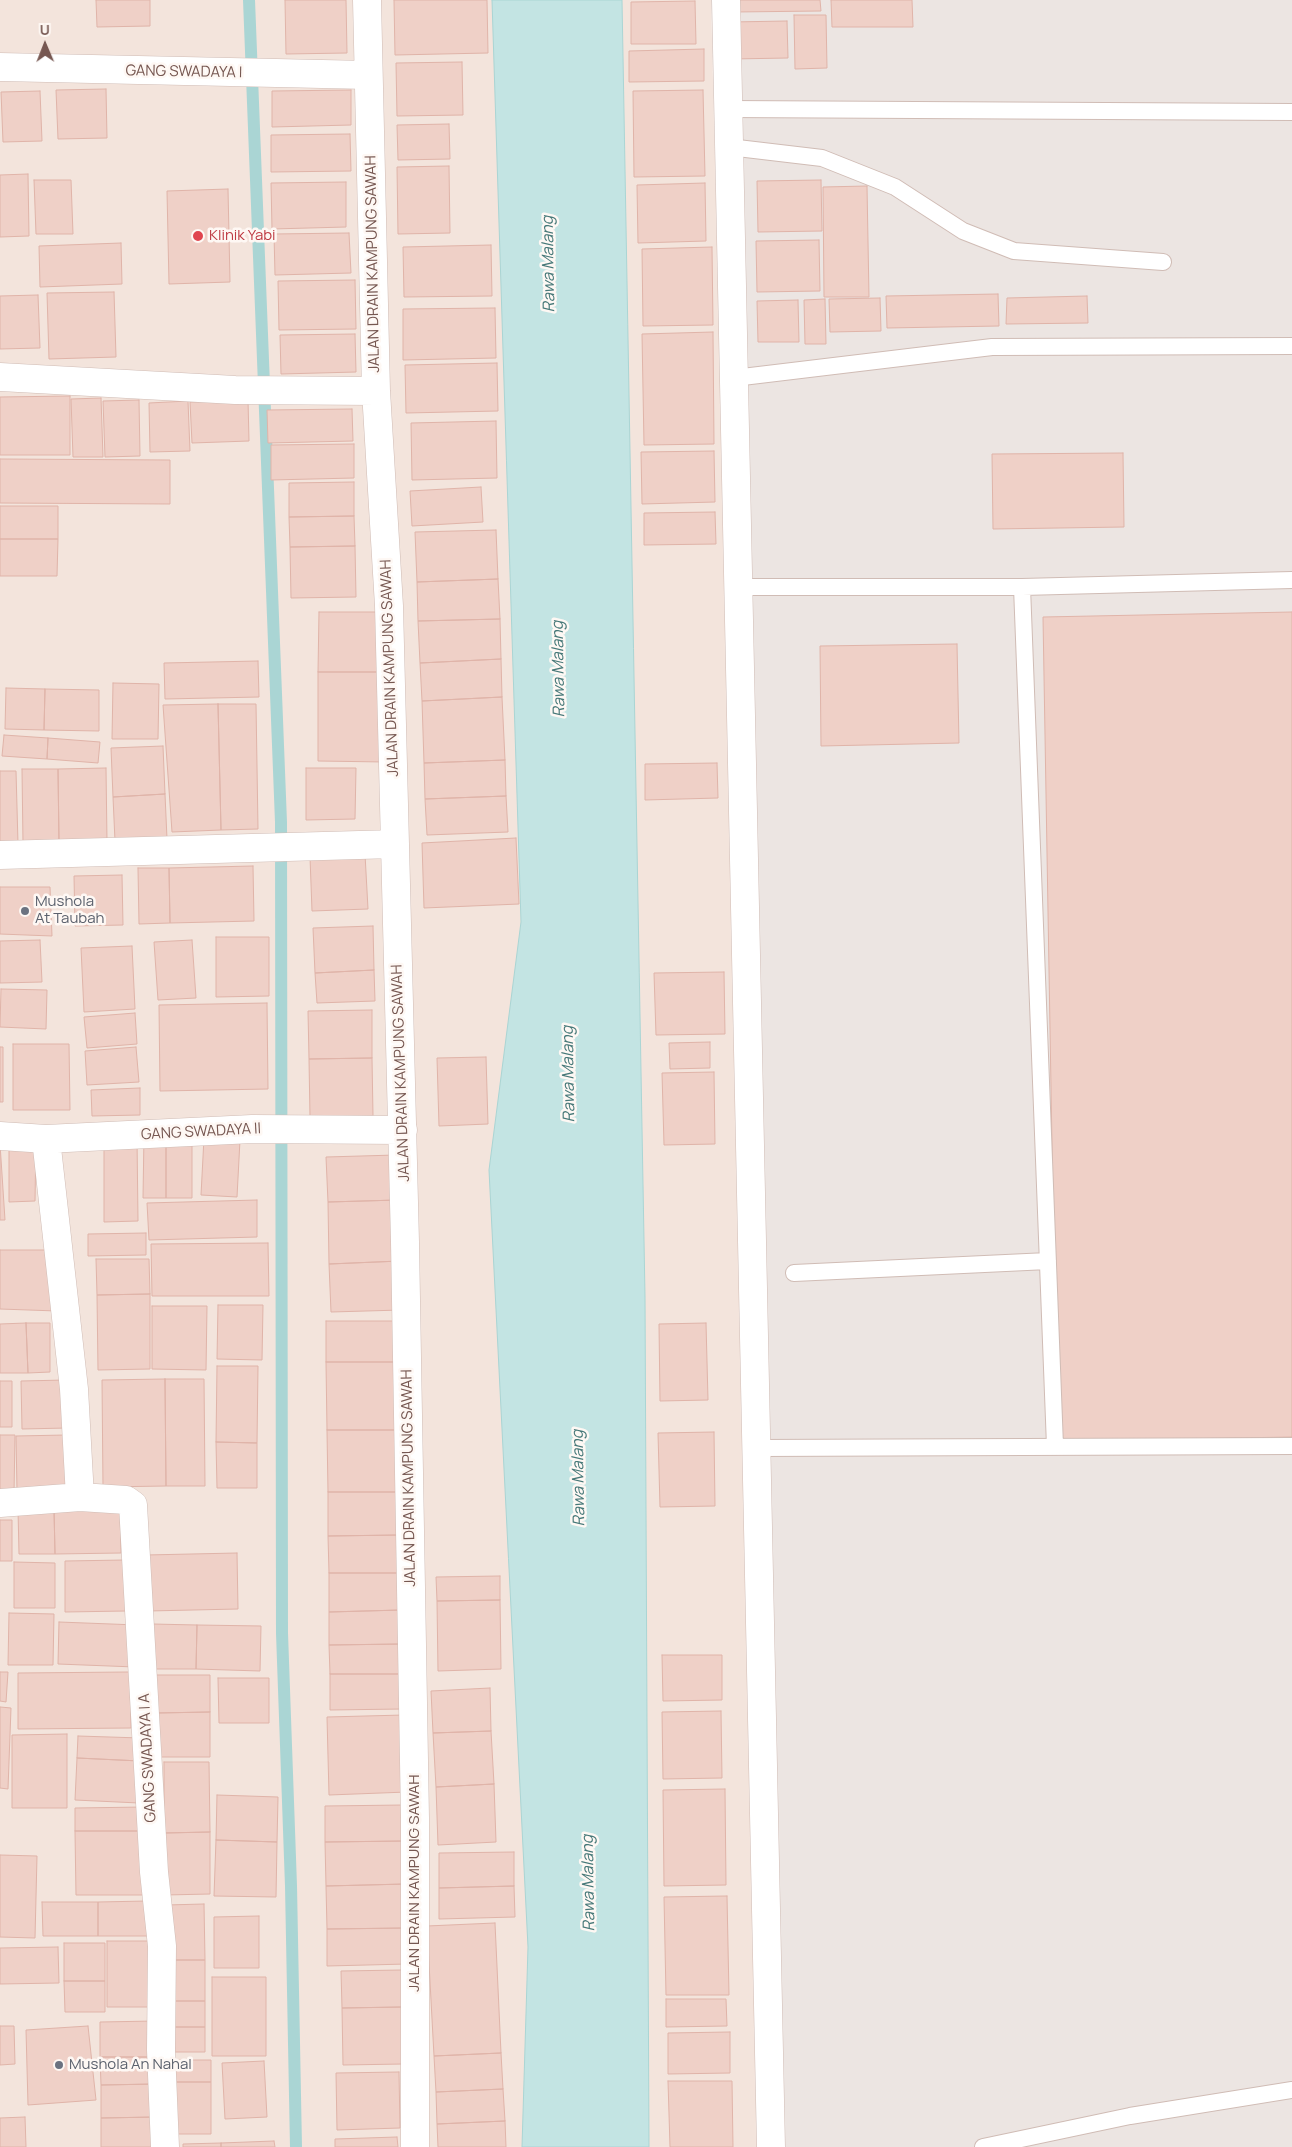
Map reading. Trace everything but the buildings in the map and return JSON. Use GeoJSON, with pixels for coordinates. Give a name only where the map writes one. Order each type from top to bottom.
{"type":"FeatureCollection","features":[{"type":"Feature","properties":{"kind":"street","name":"JALAN DRAIN KAMPUNG SAWAH"},"geometry":{"type":"LineString","coordinates":[[367,0],[376,392],[390,606],[403,1130],[415,1818],[415,2147]]}},
{"type":"Feature","properties":{"kind":"street"},"geometry":{"type":"LineString","coordinates":[[726,0],[771,2147]]}},
{"type":"Feature","properties":{"kind":"street","name":"GANG SWADAYA I"},"geometry":{"type":"LineString","coordinates":[[0,67],[368,75]]}},
{"type":"Feature","properties":{"kind":"street"},"geometry":{"type":"LineString","coordinates":[[0,376],[235,390],[376,392]]}},
{"type":"Feature","properties":{"kind":"street"},"geometry":{"type":"LineString","coordinates":[[0,855],[395,844]]}},
{"type":"Feature","properties":{"kind":"street","name":"GANG SWADAYA II"},"geometry":{"type":"LineString","coordinates":[[0,1136],[46,1139],[252,1129],[403,1130]]}},
{"type":"Feature","properties":{"kind":"street"},"geometry":{"type":"LineString","coordinates":[[46,1139],[74,1389],[80,1497]]}},
{"type":"Feature","properties":{"kind":"street","name":"GANG SWADAYA I A"},"geometry":{"type":"LineString","coordinates":[[0,1502],[80,1497],[126,1500],[133,1504],[153,1862],[162,1946],[161,2050],[165,2147]]}},
{"type":"Feature","properties":{"kind":"lane"},"geometry":{"type":"LineString","coordinates":[[728,109],[1292,112]]}},
{"type":"Feature","properties":{"kind":"lane"},"geometry":{"type":"LineString","coordinates":[[729,146],[822,158],[895,187],[964,232],[1014,251],[1163,262]]}},
{"type":"Feature","properties":{"kind":"lane"},"geometry":{"type":"LineString","coordinates":[[734,378],[992,347],[1292,346]]}},
{"type":"Feature","properties":{"kind":"lane"},"geometry":{"type":"LineString","coordinates":[[738,587],[1022,587],[1292,580]]}},
{"type":"Feature","properties":{"kind":"lane"},"geometry":{"type":"LineString","coordinates":[[1022,587],[1055,1446]]}},
{"type":"Feature","properties":{"kind":"lane"},"geometry":{"type":"LineString","coordinates":[[794,1273],[1048,1261]]}},
{"type":"Feature","properties":{"kind":"lane"},"geometry":{"type":"LineString","coordinates":[[756,1448],[1292,1446]]}},
{"type":"Feature","properties":{"kind":"lane"},"geometry":{"type":"LineString","coordinates":[[983,2147],[1130,2116],[1292,2090]]}},
{"type":"Feature","properties":{"kind":"shaded area"},"geometry":{"type":"Polygon","coordinates":[[[0,0],[711,0],[765,2147],[0,2147],[0,0]]]}},
{"type":"Feature","properties":{"kind":"shaded area"},"geometry":{"type":"Polygon","coordinates":[[[711,0],[1292,0],[1292,2147],[765,2147],[711,0]]]}},
{"type":"Feature","properties":{"kind":"water","name":"Rawa Malang"},"geometry":{"type":"Polygon","coordinates":[[[492,0],[622,0],[645,1297],[649,2147],[522,2147],[528,1947],[489,1170],[521,922],[492,0]]]}},
{"type":"Feature","properties":{"kind":"waterway"},"geometry":{"type":"LineString","coordinates":[[249,0],[281,822],[282,1633],[291,1886],[296,2147]]}},
{"type":"Feature","properties":{"kind":"place","name":"Klinik Yabi"},"geometry":{"type":"Point","coordinates":[198,236]}},
{"type":"Feature","properties":{"kind":"place","name":"Mushola At Taubah"},"geometry":{"type":"Point","coordinates":[25,911]}},
{"type":"Feature","properties":{"kind":"place","name":"Mushola An Nahal"},"geometry":{"type":"Point","coordinates":[59,2065]}}]}
